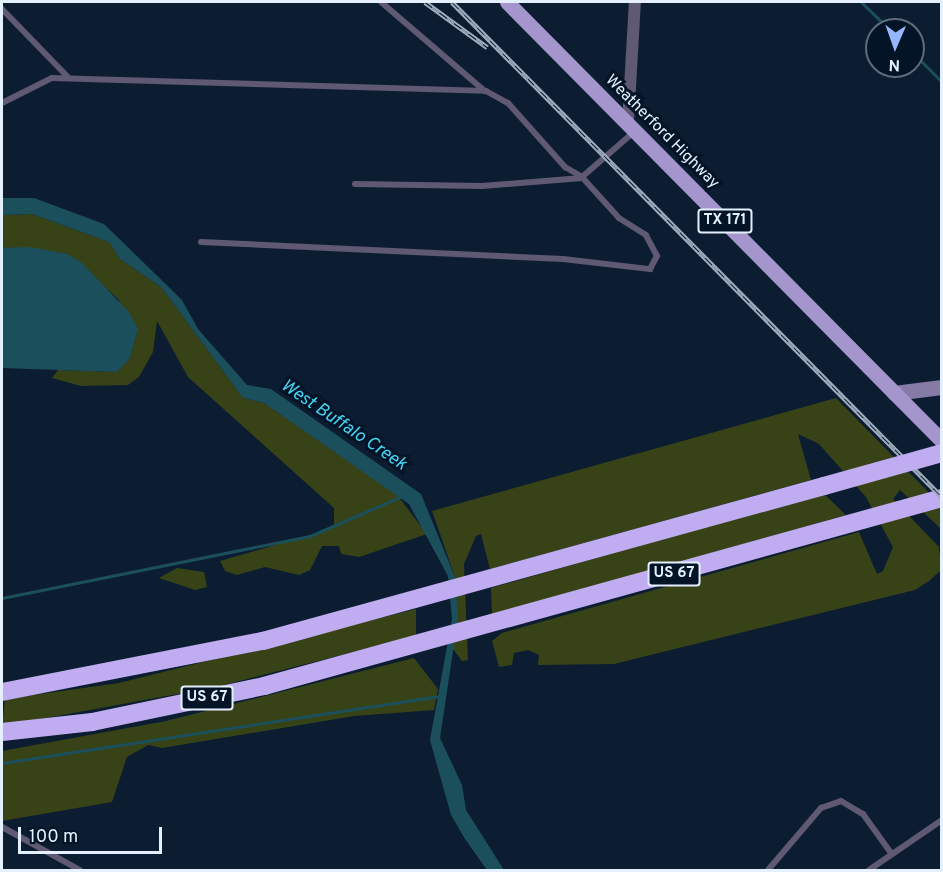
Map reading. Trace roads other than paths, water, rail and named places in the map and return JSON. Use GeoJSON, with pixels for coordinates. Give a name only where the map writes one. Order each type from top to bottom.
{"type":"FeatureCollection","features":[{"type":"Feature","properties":{"kind":"highway"},"geometry":{"type":"LineString","coordinates":[[2,692],[106,674],[419,600],[942,453]]}},
{"type":"Feature","properties":{"kind":"highway","name":"US 67"},"geometry":{"type":"LineString","coordinates":[[2,732],[92,722],[410,648],[942,498]]}},
{"type":"Feature","properties":{"kind":"highway"},"geometry":{"type":"LineString","coordinates":[[2,681],[106,674]]}},
{"type":"Feature","properties":{"kind":"highway"},"geometry":{"type":"LineString","coordinates":[[2,745],[92,722]]}},
{"type":"Feature","properties":{"kind":"main road","name":"Weatherford Highway"},"geometry":{"type":"LineString","coordinates":[[507,2],[942,441]]}},
{"type":"Feature","properties":{"kind":"main road"},"geometry":{"type":"LineString","coordinates":[[894,393],[942,387]]}},
{"type":"Feature","properties":{"kind":"street"},"geometry":{"type":"LineString","coordinates":[[632,127],[635,2]]}},
{"type":"Feature","properties":{"kind":"lane"},"geometry":{"type":"LineString","coordinates":[[201,242],[564,259],[650,269],[657,256],[646,236],[612,211],[582,177],[565,167],[508,103],[486,91],[381,2]]}},
{"type":"Feature","properties":{"kind":"lane"},"geometry":{"type":"LineString","coordinates":[[2,9],[68,77]]}},
{"type":"Feature","properties":{"kind":"lane"},"geometry":{"type":"LineString","coordinates":[[2,103],[29,85],[68,77],[486,91]]}},
{"type":"Feature","properties":{"kind":"lane"},"geometry":{"type":"LineString","coordinates":[[355,184],[482,186],[582,177],[632,127]]}},
{"type":"Feature","properties":{"kind":"lane"},"geometry":{"type":"LineString","coordinates":[[768,870],[821,808],[841,801],[863,814],[891,853]]}},
{"type":"Feature","properties":{"kind":"lane"},"geometry":{"type":"LineString","coordinates":[[869,870],[942,820]]}},
{"type":"Feature","properties":{"kind":"lane"},"geometry":{"type":"LineString","coordinates":[[2,827],[80,870]]}},
{"type":"Feature","properties":{"kind":"water"},"geometry":{"type":"Polygon","coordinates":[[[2,198],[34,198],[104,224],[182,300],[198,329],[247,385],[271,389],[421,494],[455,577],[458,618],[440,738],[462,785],[466,810],[504,870],[487,870],[451,815],[430,740],[452,619],[448,576],[409,504],[264,403],[243,398],[161,287],[120,259],[109,242],[32,214],[2,215],[2,198]]]}},
{"type":"Feature","properties":{"kind":"water"},"geometry":{"type":"Polygon","coordinates":[[[30,247],[68,254],[82,263],[129,312],[138,329],[130,358],[117,372],[2,368],[2,248],[30,247]]]}},
{"type":"Feature","properties":{"kind":"waterway"},"geometry":{"type":"LineString","coordinates":[[861,2],[878,18]]}},
{"type":"Feature","properties":{"kind":"waterway"},"geometry":{"type":"LineString","coordinates":[[925,65],[942,82]]}},
{"type":"Feature","properties":{"kind":"waterway"},"geometry":{"type":"LineString","coordinates":[[2,598],[310,536],[402,496]]}},
{"type":"Feature","properties":{"kind":"waterway"},"geometry":{"type":"LineString","coordinates":[[2,763],[438,696]]}},
{"type":"Feature","properties":{"kind":"railway"},"geometry":{"type":"LineString","coordinates":[[425,2],[487,47]]}},
{"type":"Feature","properties":{"kind":"railway"},"geometry":{"type":"LineString","coordinates":[[452,2],[942,497]]}},
{"type":"Feature","properties":{"kind":"water label","name":"West Buffalo Creek"},"geometry":{"type":"Point","coordinates":[343,426]}}]}
